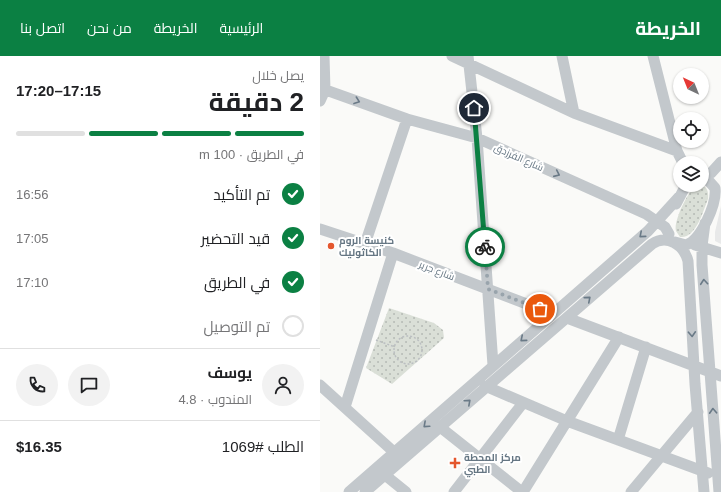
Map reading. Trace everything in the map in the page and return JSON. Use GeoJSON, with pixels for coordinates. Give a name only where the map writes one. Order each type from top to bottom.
{"type":"FeatureCollection","features":[{"type":"Feature","properties":{"kind":"street"},"geometry":{"type":"LineString","coordinates":[[320,101],[323,89],[324,56]]}},
{"type":"Feature","properties":{"kind":"street"},"geometry":{"type":"LineString","coordinates":[[452,56],[469,60],[574,113],[677,151]]}},
{"type":"Feature","properties":{"kind":"street"},"geometry":{"type":"LineString","coordinates":[[562,56],[574,113]]}},
{"type":"Feature","properties":{"kind":"street"},"geometry":{"type":"LineString","coordinates":[[653,56],[680,156]]}},
{"type":"Feature","properties":{"kind":"street"},"geometry":{"type":"LineString","coordinates":[[469,60],[477,138],[493,365]]}},
{"type":"Feature","properties":{"kind":"street","name":"شارع الفرزدق"},"geometry":{"type":"LineString","coordinates":[[323,89],[407,119],[477,138],[646,214],[658,221],[669,234],[682,244],[688,261],[694,366],[704,492]]}},
{"type":"Feature","properties":{"kind":"street"},"geometry":{"type":"LineString","coordinates":[[365,244],[407,119]]}},
{"type":"Feature","properties":{"kind":"street"},"geometry":{"type":"LineString","coordinates":[[709,173],[721,162]]}},
{"type":"Feature","properties":{"kind":"street"},"geometry":{"type":"LineString","coordinates":[[709,181],[715,188],[714,201]]}},
{"type":"Feature","properties":{"kind":"street"},"geometry":{"type":"LineString","coordinates":[[682,244],[696,239],[704,226],[721,188]]}},
{"type":"Feature","properties":{"kind":"street"},"geometry":{"type":"LineString","coordinates":[[669,234],[667,227],[669,220],[682,192]]}},
{"type":"Feature","properties":{"kind":"street"},"geometry":{"type":"LineString","coordinates":[[349,492],[658,221],[679,197]]}},
{"type":"Feature","properties":{"kind":"street"},"geometry":{"type":"LineString","coordinates":[[646,214],[655,216],[663,214],[670,209]]}},
{"type":"Feature","properties":{"kind":"street"},"geometry":{"type":"LineString","coordinates":[[704,226],[702,246],[716,374],[719,492]]}},
{"type":"Feature","properties":{"kind":"street"},"geometry":{"type":"LineString","coordinates":[[704,226],[706,239],[718,251]]}},
{"type":"Feature","properties":{"kind":"street","name":"شارع جرير"},"geometry":{"type":"LineString","coordinates":[[320,229],[393,253],[553,314]]}},
{"type":"Feature","properties":{"kind":"street"},"geometry":{"type":"LineString","coordinates":[[365,492],[485,386],[656,241],[663,240],[702,246],[718,251]]}},
{"type":"Feature","properties":{"kind":"street"},"geometry":{"type":"LineString","coordinates":[[345,406],[393,253]]}},
{"type":"Feature","properties":{"kind":"street"},"geometry":{"type":"LineString","coordinates":[[567,318],[716,374]]}},
{"type":"Feature","properties":{"kind":"street"},"geometry":{"type":"LineString","coordinates":[[440,427],[480,460],[523,492],[619,337]]}},
{"type":"Feature","properties":{"kind":"street"},"geometry":{"type":"LineString","coordinates":[[618,440],[646,347]]}},
{"type":"Feature","properties":{"kind":"street"},"geometry":{"type":"LineString","coordinates":[[320,385],[345,406],[395,453]]}},
{"type":"Feature","properties":{"kind":"street"},"geometry":{"type":"LineString","coordinates":[[485,386],[567,421],[719,478]]}},
{"type":"Feature","properties":{"kind":"street"},"geometry":{"type":"LineString","coordinates":[[454,492],[523,403]]}},
{"type":"Feature","properties":{"kind":"street"},"geometry":{"type":"LineString","coordinates":[[631,492],[698,412]]}},
{"type":"Feature","properties":{"kind":"street"},"geometry":{"type":"LineString","coordinates":[[386,475],[406,492]]}},
{"type":"Feature","properties":{"kind":"path"},"geometry":{"type":"LineString","coordinates":[[366,337],[395,347]]}},
{"type":"Feature","properties":{"kind":"path"},"geometry":{"type":"LineString","coordinates":[[402,338],[415,338],[421,345],[420,358],[413,363],[404,363],[397,357],[395,347],[402,338]]}},
{"type":"Feature","properties":{"kind":"shaded area"},"geometry":{"type":"Polygon","coordinates":[[[708,192],[708,199],[695,229],[690,234],[680,237],[676,231],[677,221],[690,193],[708,192]]]}},
{"type":"Feature","properties":{"kind":"shaded area"},"geometry":{"type":"Polygon","coordinates":[[[721,206],[721,244],[715,241],[715,232],[721,206]]]}},
{"type":"Feature","properties":{"kind":"shaded area"},"geometry":{"type":"Polygon","coordinates":[[[389,308],[434,323],[443,330],[444,338],[392,384],[366,368],[389,308]]]}},
{"type":"Feature","properties":{"kind":"way so far"},"geometry":{"type":"LineString","coordinates":[[485,247],[488,289],[540,309]]}},
{"type":"Feature","properties":{"kind":"place","name":"كنيسة الروم الكاثوليك"},"geometry":{"type":"Point","coordinates":[331,246]}},
{"type":"Feature","properties":{"kind":"place","name":"مركز المحطة الطبي"},"geometry":{"type":"Point","coordinates":[455,463]}},
{"type":"Feature","properties":{"kind":"route"},"geometry":{"type":"LineString","coordinates":[[474,108],[485,247]]}}]}
